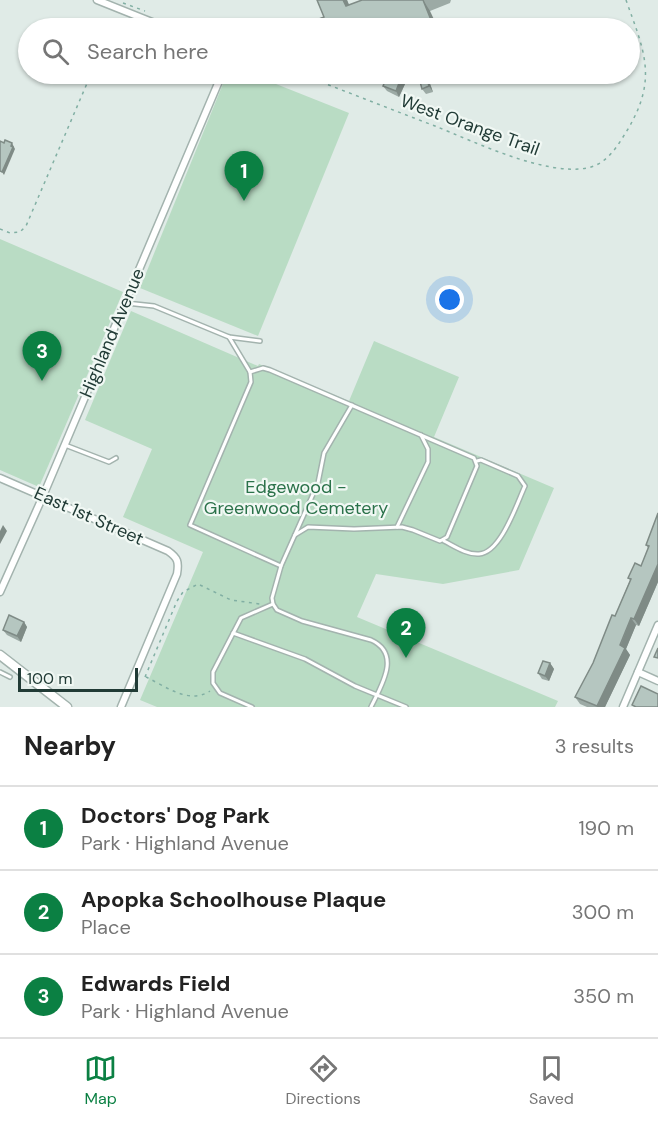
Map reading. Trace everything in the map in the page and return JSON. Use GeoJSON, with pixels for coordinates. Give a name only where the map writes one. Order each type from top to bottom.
{"type":"FeatureCollection","features":[{"type":"Feature","properties":{"kind":"street"},"geometry":{"type":"LineString","coordinates":[[97,0],[142,18]]}},
{"type":"Feature","properties":{"kind":"street","name":"Highland Avenue"},"geometry":{"type":"LineString","coordinates":[[0,592],[65,445],[218,84]]}},
{"type":"Feature","properties":{"kind":"street","name":"East 1st Street"},"geometry":{"type":"LineString","coordinates":[[0,478],[168,551],[176,557],[177,574],[120,707]]}},
{"type":"Feature","properties":{"kind":"street"},"geometry":{"type":"LineString","coordinates":[[623,707],[658,625]]}},
{"type":"Feature","properties":{"kind":"street"},"geometry":{"type":"LineString","coordinates":[[0,655],[67,707]]}},
{"type":"Feature","properties":{"kind":"street"},"geometry":{"type":"LineString","coordinates":[[638,672],[658,681]]}},
{"type":"Feature","properties":{"kind":"lane"},"geometry":{"type":"LineString","coordinates":[[125,303],[154,306],[229,337],[260,341]]}},
{"type":"Feature","properties":{"kind":"lane"},"geometry":{"type":"LineString","coordinates":[[229,337],[250,372],[251,382],[190,525],[281,566]]}},
{"type":"Feature","properties":{"kind":"lane"},"geometry":{"type":"LineString","coordinates":[[250,372],[263,368],[270,370],[420,433],[477,461],[481,460],[518,476],[525,486],[500,540],[493,548],[477,555],[413,530],[397,528],[308,527],[295,535]]}},
{"type":"Feature","properties":{"kind":"lane"},"geometry":{"type":"LineString","coordinates":[[352,405],[324,453],[318,483],[281,566],[272,598],[277,610],[302,621],[379,644],[385,650],[388,668],[371,707]]}},
{"type":"Feature","properties":{"kind":"lane"},"geometry":{"type":"LineString","coordinates":[[397,528],[428,462],[428,449],[420,433]]}},
{"type":"Feature","properties":{"kind":"lane"},"geometry":{"type":"LineString","coordinates":[[65,445],[109,462],[116,458]]}},
{"type":"Feature","properties":{"kind":"lane"},"geometry":{"type":"LineString","coordinates":[[444,541],[477,466],[477,461]]}},
{"type":"Feature","properties":{"kind":"lane"},"geometry":{"type":"LineString","coordinates":[[252,707],[220,693],[213,683],[213,672],[241,618],[273,604]]}},
{"type":"Feature","properties":{"kind":"lane"},"geometry":{"type":"LineString","coordinates":[[234,633],[304,659],[406,707]]}},
{"type":"Feature","properties":{"kind":"lane"},"geometry":{"type":"LineString","coordinates":[[0,672],[10,677]]}},
{"type":"Feature","properties":{"kind":"path","name":"West Orange Trail"},"geometry":{"type":"LineString","coordinates":[[626,0],[632,18]]}},
{"type":"Feature","properties":{"kind":"path"},"geometry":{"type":"LineString","coordinates":[[115,18],[119,9]]}},
{"type":"Feature","properties":{"kind":"path","name":"West Orange Trail"},"geometry":{"type":"LineString","coordinates":[[326,84],[515,157],[561,169],[587,168],[600,163],[614,153],[636,116],[648,76],[645,54],[640,40]]}},
{"type":"Feature","properties":{"kind":"path"},"geometry":{"type":"LineString","coordinates":[[0,229],[10,233],[20,232],[26,226],[88,84]]}},
{"type":"Feature","properties":{"kind":"path"},"geometry":{"type":"LineString","coordinates":[[216,687],[204,696],[193,698],[145,676],[183,592],[198,584],[231,600],[243,603],[273,604]]}},
{"type":"Feature","properties":{"kind":"green space"},"geometry":{"type":"Polygon","coordinates":[[[223,84],[276,84],[349,113],[258,336],[140,288],[223,84]]]}},
{"type":"Feature","properties":{"kind":"green space"},"geometry":{"type":"Polygon","coordinates":[[[0,239],[123,292],[39,487],[0,470],[0,239]]]}},
{"type":"Feature","properties":{"kind":"green space","name":"Edgewood - Greenwood Cemetery"},"geometry":{"type":"Polygon","coordinates":[[[131,311],[258,366],[259,364],[349,401],[374,341],[459,377],[434,437],[554,488],[519,570],[443,584],[376,574],[357,617],[558,701],[555,707],[157,707],[140,700],[203,552],[123,517],[152,449],[85,420],[131,311]]]}},
{"type":"Feature","properties":{"kind":"building"},"geometry":{"type":"Polygon","coordinates":[[[317,0],[343,0],[346,6],[362,0],[423,0],[430,18],[321,18],[324,17],[317,0]]]}},
{"type":"Feature","properties":{"kind":"building"},"geometry":{"type":"Polygon","coordinates":[[[384,84],[399,84],[396,91],[383,86],[384,84]]]}},
{"type":"Feature","properties":{"kind":"building"},"geometry":{"type":"Polygon","coordinates":[[[421,84],[428,84],[429,86],[422,89],[421,84]]]}},
{"type":"Feature","properties":{"kind":"building"},"geometry":{"type":"Polygon","coordinates":[[[5,140],[12,143],[13,147],[2,172],[0,171],[0,141],[4,143],[5,140]]]}},
{"type":"Feature","properties":{"kind":"building"},"geometry":{"type":"Polygon","coordinates":[[[658,513],[658,564],[634,619],[631,618],[620,645],[625,648],[597,706],[575,697],[593,663],[612,615],[615,616],[631,579],[628,578],[635,563],[641,566],[658,513]]]}},
{"type":"Feature","properties":{"kind":"building"},"geometry":{"type":"Polygon","coordinates":[[[9,615],[24,622],[17,636],[3,630],[9,615]]]}},
{"type":"Feature","properties":{"kind":"building"},"geometry":{"type":"Polygon","coordinates":[[[543,661],[550,663],[545,676],[538,673],[543,661]]]}},
{"type":"Feature","properties":{"kind":"building"},"geometry":{"type":"Polygon","coordinates":[[[641,686],[658,694],[658,707],[632,705],[641,686]]]}},
{"type":"Feature","properties":{"kind":"place","name":"Doctors' Dog Park"},"geometry":{"type":"Point","coordinates":[244,201]}},
{"type":"Feature","properties":{"kind":"place","name":"Edwards Field"},"geometry":{"type":"Point","coordinates":[42,381]}},
{"type":"Feature","properties":{"kind":"place","name":"Apopka Schoolhouse Plaque"},"geometry":{"type":"Point","coordinates":[406,658]}}]}
